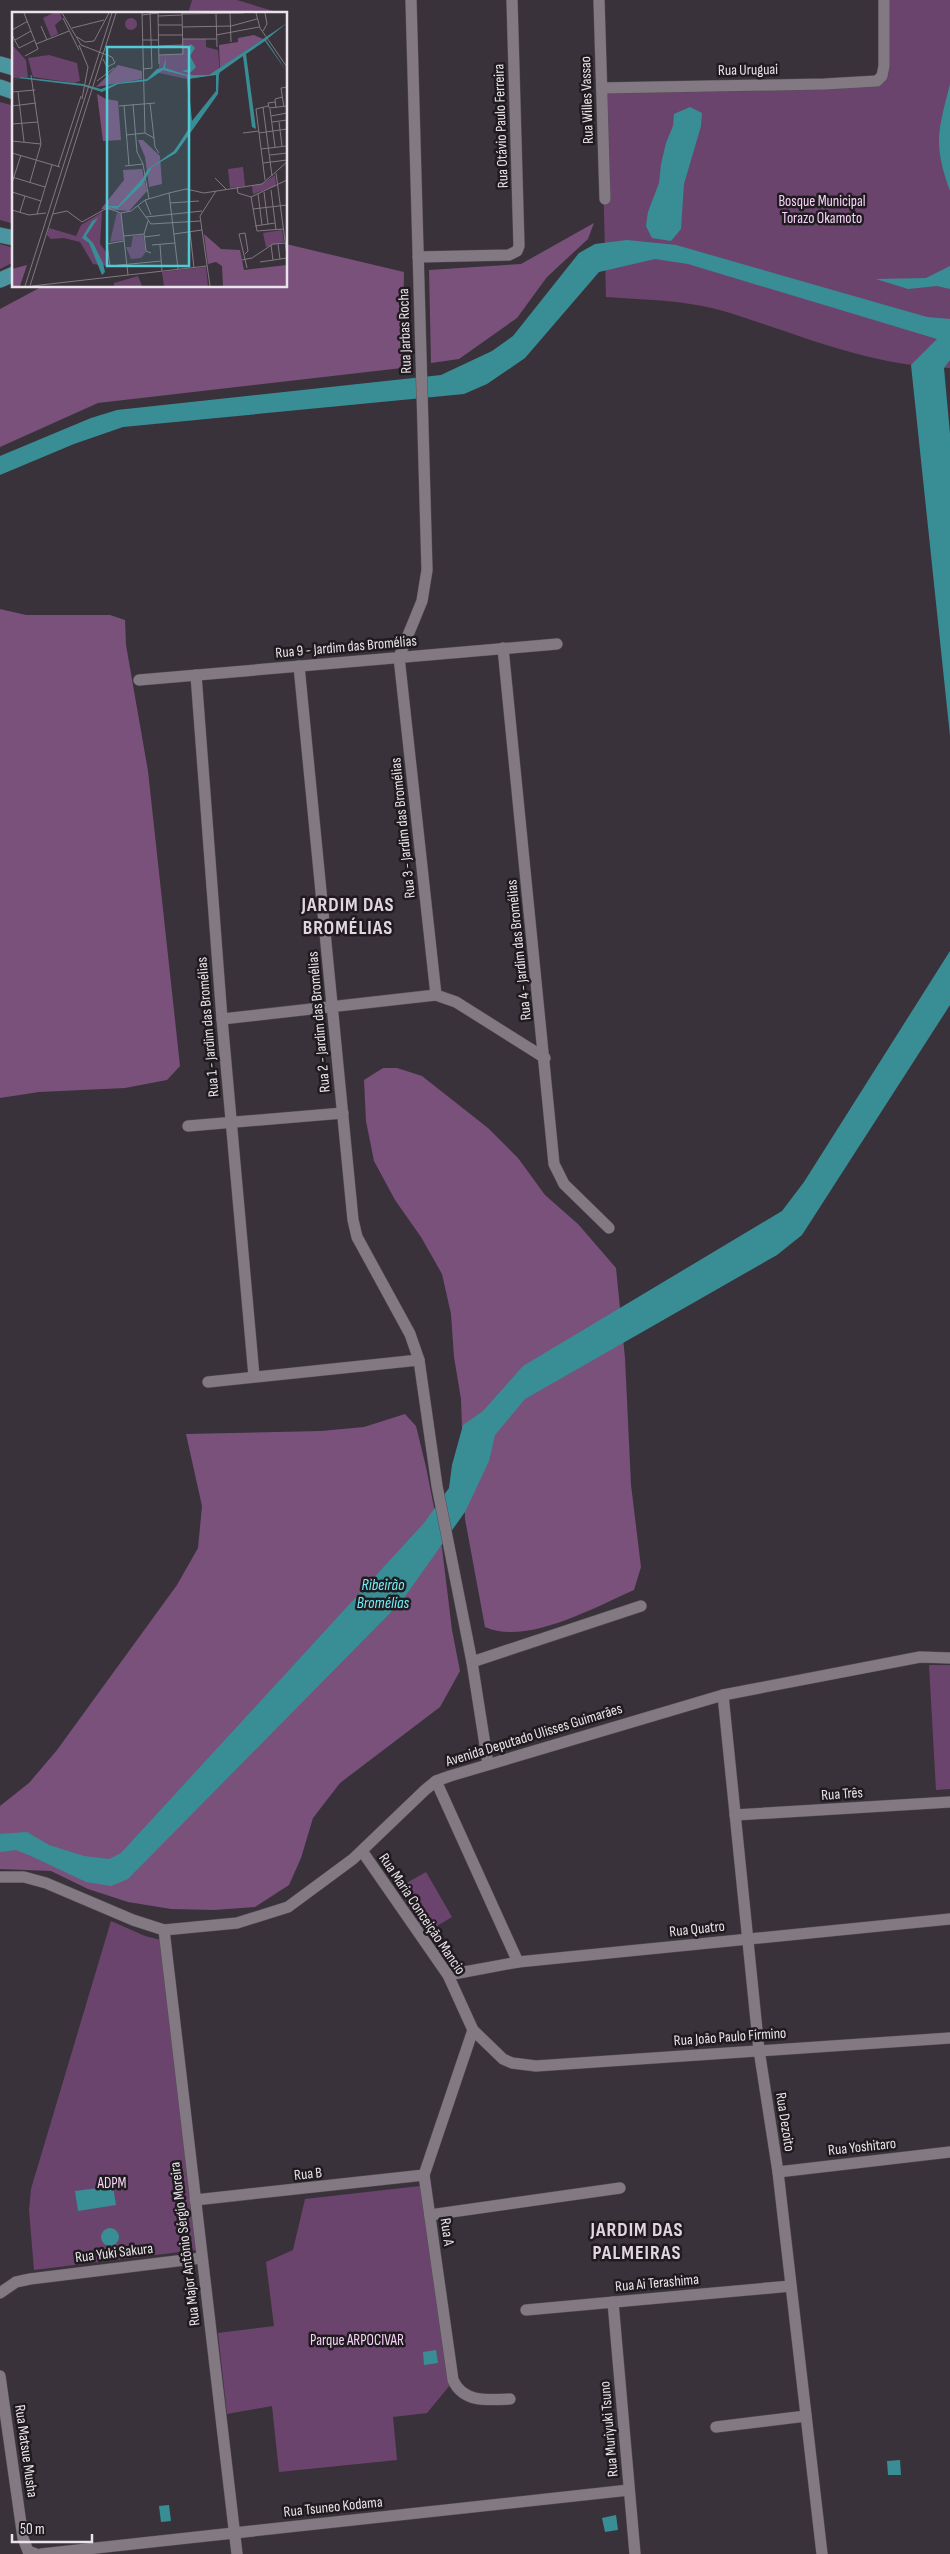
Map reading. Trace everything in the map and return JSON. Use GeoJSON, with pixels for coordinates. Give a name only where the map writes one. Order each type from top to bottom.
{"type":"FeatureCollection","features":[{"type":"Feature","properties":{"kind":"main road"},"geometry":{"type":"LineString","coordinates":[[0,280],[12,275]]}},
{"type":"Feature","properties":{"kind":"street","name":"Rua Jarbas Rocha"},"geometry":{"type":"LineString","coordinates":[[399,657],[420,610],[426,582],[411,0]]}},
{"type":"Feature","properties":{"kind":"street","name":"Rua Otávio Paulo Ferreira"},"geometry":{"type":"LineString","coordinates":[[418,257],[509,255],[517,251],[520,234],[512,0]]}},
{"type":"Feature","properties":{"kind":"street","name":"Rua Willes Vassao"},"geometry":{"type":"LineString","coordinates":[[599,0],[606,199]]}},
{"type":"Feature","properties":{"kind":"street","name":"Rua Uruguai"},"geometry":{"type":"LineString","coordinates":[[602,88],[872,82],[880,79],[884,66],[884,0]]}},
{"type":"Feature","properties":{"kind":"street","name":"Rua 9 - Jardim das Bromélias"},"geometry":{"type":"LineString","coordinates":[[139,680],[557,644]]}},
{"type":"Feature","properties":{"kind":"street","name":"Rua 4 - Jardim das Bromélias"},"geometry":{"type":"LineString","coordinates":[[503,648],[545,1058],[553,1157],[557,1172],[570,1191],[609,1228]]}},
{"type":"Feature","properties":{"kind":"street","name":"Rua 3 - Jardim das Bromélias"},"geometry":{"type":"LineString","coordinates":[[399,657],[436,995]]}},
{"type":"Feature","properties":{"kind":"street","name":"Rua 2 - Jardim das Bromélias"},"geometry":{"type":"LineString","coordinates":[[299,666],[353,1220],[357,1238],[410,1334],[419,1360],[437,1486],[472,1662],[488,1764]]}},
{"type":"Feature","properties":{"kind":"street","name":"Rua 1 - Jardim das Bromélias"},"geometry":{"type":"LineString","coordinates":[[196,675],[222,1019],[254,1376]]}},
{"type":"Feature","properties":{"kind":"street"},"geometry":{"type":"LineString","coordinates":[[222,1019],[436,995],[456,1002],[545,1058]]}},
{"type":"Feature","properties":{"kind":"street"},"geometry":{"type":"LineString","coordinates":[[188,1126],[343,1113]]}},
{"type":"Feature","properties":{"kind":"street"},"geometry":{"type":"LineString","coordinates":[[208,1382],[419,1360]]}},
{"type":"Feature","properties":{"kind":"street"},"geometry":{"type":"LineString","coordinates":[[472,1662],[641,1606]]}},
{"type":"Feature","properties":{"kind":"street","name":"Avenida Deputado Ulisses Guimarães"},"geometry":{"type":"LineString","coordinates":[[0,1877],[24,1877],[46,1883],[147,1926],[164,1930],[220,1926],[275,1913],[288,1907],[362,1851],[414,1799],[436,1781],[723,1695],[920,1657],[950,1658]]}},
{"type":"Feature","properties":{"kind":"street","name":"Rua Dezoito"},"geometry":{"type":"LineString","coordinates":[[723,1695],[750,1938],[759,2050],[778,2172],[822,2554]]}},
{"type":"Feature","properties":{"kind":"street"},"geometry":{"type":"LineString","coordinates":[[436,1781],[518,1962]]}},
{"type":"Feature","properties":{"kind":"street","name":"Rua Três"},"geometry":{"type":"LineString","coordinates":[[736,1815],[950,1802]]}},
{"type":"Feature","properties":{"kind":"street","name":"Rua Maria Conceição Mancio"},"geometry":{"type":"LineString","coordinates":[[362,1851],[448,1975],[473,2030],[503,2059],[512,2063]]}},
{"type":"Feature","properties":{"kind":"street","name":"Rua Quatro"},"geometry":{"type":"LineString","coordinates":[[448,1975],[518,1962],[950,1919]]}},
{"type":"Feature","properties":{"kind":"street","name":"Rua Major Antônio Sérgio Moreira"},"geometry":{"type":"LineString","coordinates":[[164,1930],[237,2554]]}},
{"type":"Feature","properties":{"kind":"street","name":"Rua A"},"geometry":{"type":"LineString","coordinates":[[473,2030],[424,2175],[451,2371],[456,2387],[460,2393],[478,2399],[510,2399]]}},
{"type":"Feature","properties":{"kind":"street","name":"Rua João Paulo Firmino"},"geometry":{"type":"LineString","coordinates":[[512,2063],[536,2066],[950,2038]]}},
{"type":"Feature","properties":{"kind":"street","name":"Rua Yoshitaro"},"geometry":{"type":"LineString","coordinates":[[778,2172],[950,2152]]}},
{"type":"Feature","properties":{"kind":"street","name":"Rua B"},"geometry":{"type":"LineString","coordinates":[[195,2200],[424,2175]]}},
{"type":"Feature","properties":{"kind":"street"},"geometry":{"type":"LineString","coordinates":[[430,2215],[620,2188]]}},
{"type":"Feature","properties":{"kind":"street","name":"Rua Yuki Sakura"},"geometry":{"type":"LineString","coordinates":[[0,2293],[16,2282],[30,2279],[201,2258]]}},
{"type":"Feature","properties":{"kind":"street","name":"Rua Ai Terashima"},"geometry":{"type":"LineString","coordinates":[[526,2310],[791,2286]]}},
{"type":"Feature","properties":{"kind":"street","name":"Rua Muriyuki Tsuno"},"geometry":{"type":"LineString","coordinates":[[613,2302],[635,2554]]}},
{"type":"Feature","properties":{"kind":"street","name":"Rua Matsue Musha"},"geometry":{"type":"LineString","coordinates":[[0,2376],[23,2538],[28,2551],[36,2554]]}},
{"type":"Feature","properties":{"kind":"street"},"geometry":{"type":"LineString","coordinates":[[716,2428],[806,2416]]}},
{"type":"Feature","properties":{"kind":"street","name":"Rua Tsuneo Kodama"},"geometry":{"type":"LineString","coordinates":[[41,2554],[629,2490]]}},
{"type":"Feature","properties":{"kind":"green space"},"geometry":{"type":"Polygon","coordinates":[[[192,0],[237,0],[276,12],[189,12],[192,0]]]}},
{"type":"Feature","properties":{"kind":"green space","name":"Bosque Municipal Torazo Okamoto"},"geometry":{"type":"Polygon","coordinates":[[[878,0],[950,0],[950,368],[894,362],[866,356],[700,305],[606,297],[601,87],[869,80],[880,71],[878,0]]]}},
{"type":"Feature","properties":{"kind":"green space"},"geometry":{"type":"Polygon","coordinates":[[[0,102],[12,105],[12,223],[0,220],[0,102]]]}},
{"type":"Feature","properties":{"kind":"green space"},"geometry":{"type":"Polygon","coordinates":[[[0,244],[12,247],[12,263],[0,269],[0,244]]]}},
{"type":"Feature","properties":{"kind":"green space"},"geometry":{"type":"Polygon","coordinates":[[[929,1665],[950,1665],[950,1789],[936,1790],[929,1665]]]}},
{"type":"Feature","properties":{"kind":"green space"},"geometry":{"type":"Polygon","coordinates":[[[426,1872],[452,1917],[425,1933],[398,1888],[426,1872]]]}},
{"type":"Feature","properties":{"kind":"green space","name":"ADPM"},"geometry":{"type":"Polygon","coordinates":[[[111,1921],[145,1936],[161,1940],[196,2250],[34,2270],[29,2210],[31,2189],[111,1921]]]}},
{"type":"Feature","properties":{"kind":"green space","name":"Parque ARPOCIVAR"},"geometry":{"type":"Polygon","coordinates":[[[420,2186],[446,2371],[450,2385],[427,2413],[393,2417],[397,2460],[279,2472],[272,2406],[227,2414],[218,2333],[274,2326],[266,2262],[293,2250],[305,2199],[420,2186]]]}},
{"type":"Feature","properties":{"kind":"shaded area"},"geometry":{"type":"Polygon","coordinates":[[[594,223],[588,239],[547,277],[517,318],[459,359],[431,363],[429,270],[521,264],[594,223]]]}},
{"type":"Feature","properties":{"kind":"shaded area"},"geometry":{"type":"Polygon","coordinates":[[[288,244],[404,272],[402,368],[98,403],[0,447],[0,309],[39,288],[288,288],[288,244]]]}},
{"type":"Feature","properties":{"kind":"shaded area"},"geometry":{"type":"Polygon","coordinates":[[[0,609],[26,615],[110,615],[125,620],[126,645],[148,771],[180,1066],[167,1080],[125,1088],[39,1092],[0,1098],[0,609]]]}},
{"type":"Feature","properties":{"kind":"shaded area"},"geometry":{"type":"Polygon","coordinates":[[[383,1068],[397,1068],[422,1076],[488,1128],[518,1158],[545,1195],[578,1224],[616,1268],[625,1358],[631,1485],[641,1567],[634,1590],[581,1614],[540,1628],[520,1632],[502,1632],[485,1627],[465,1519],[461,1399],[454,1357],[451,1314],[442,1274],[421,1237],[395,1200],[374,1161],[366,1121],[364,1080],[383,1068]]]}},
{"type":"Feature","properties":{"kind":"shaded area"},"geometry":{"type":"Polygon","coordinates":[[[405,1414],[416,1426],[426,1467],[442,1548],[452,1630],[460,1671],[440,1707],[340,1783],[313,1818],[301,1858],[289,1885],[255,1907],[214,1910],[171,1909],[128,1902],[88,1889],[51,1871],[0,1869],[0,1806],[29,1783],[57,1750],[177,1585],[198,1548],[202,1506],[186,1434],[321,1431],[364,1427],[405,1414]]]}},
{"type":"Feature","properties":{"kind":"water"},"geometry":{"type":"Polygon","coordinates":[[[950,84],[950,191],[941,161],[939,138],[950,84]]]}},
{"type":"Feature","properties":{"kind":"water"},"geometry":{"type":"Polygon","coordinates":[[[690,107],[702,113],[701,126],[684,184],[681,229],[671,241],[652,238],[646,226],[648,212],[659,183],[661,164],[666,143],[673,126],[674,114],[690,107]]]}},
{"type":"Feature","properties":{"kind":"water"},"geometry":{"type":"Polygon","coordinates":[[[627,240],[676,245],[927,317],[950,319],[950,360],[944,368],[950,434],[950,736],[911,365],[937,339],[688,264],[655,259],[599,272],[525,358],[487,384],[464,394],[123,427],[74,444],[0,475],[0,456],[91,418],[117,410],[441,375],[492,351],[513,336],[579,253],[595,244],[627,240]]]}},
{"type":"Feature","properties":{"kind":"water"},"geometry":{"type":"Polygon","coordinates":[[[950,266],[950,289],[937,286],[908,289],[876,279],[926,278],[950,266]]]}},
{"type":"Feature","properties":{"kind":"water","name":"Ribeirão Bromélias"},"geometry":{"type":"Polygon","coordinates":[[[950,951],[950,1005],[802,1235],[777,1255],[525,1399],[495,1435],[489,1461],[465,1512],[401,1602],[128,1879],[111,1886],[86,1882],[16,1850],[0,1852],[0,1834],[27,1832],[49,1845],[84,1856],[109,1859],[121,1853],[424,1523],[449,1488],[452,1465],[463,1425],[483,1411],[523,1366],[782,1211],[804,1182],[950,951]]]}},
{"type":"Feature","properties":{"kind":"water"},"geometry":{"type":"Polygon","coordinates":[[[113,2186],[116,2205],[78,2211],[75,2191],[113,2186]]]}},
{"type":"Feature","properties":{"kind":"water"},"geometry":{"type":"Polygon","coordinates":[[[106,2228],[114,2228],[119,2233],[117,2244],[106,2246],[101,2241],[101,2233],[106,2228]]]}},
{"type":"Feature","properties":{"kind":"water"},"geometry":{"type":"Polygon","coordinates":[[[436,2350],[438,2363],[424,2365],[423,2352],[436,2350]]]}},
{"type":"Feature","properties":{"kind":"water"},"geometry":{"type":"Polygon","coordinates":[[[900,2460],[901,2475],[888,2475],[887,2461],[900,2460]]]}},
{"type":"Feature","properties":{"kind":"water"},"geometry":{"type":"Polygon","coordinates":[[[169,2505],[171,2521],[161,2522],[159,2506],[169,2505]]]}},
{"type":"Feature","properties":{"kind":"water"},"geometry":{"type":"Polygon","coordinates":[[[616,2515],[618,2530],[605,2532],[602,2518],[616,2515]]]}},
{"type":"Feature","properties":{"kind":"district","name":"JARDIM DAS BROMÉLIAS"},"geometry":{"type":"Point","coordinates":[348,916]}},
{"type":"Feature","properties":{"kind":"district","name":"JARDIM DAS PALMEIRAS"},"geometry":{"type":"Point","coordinates":[637,2242]}}]}
